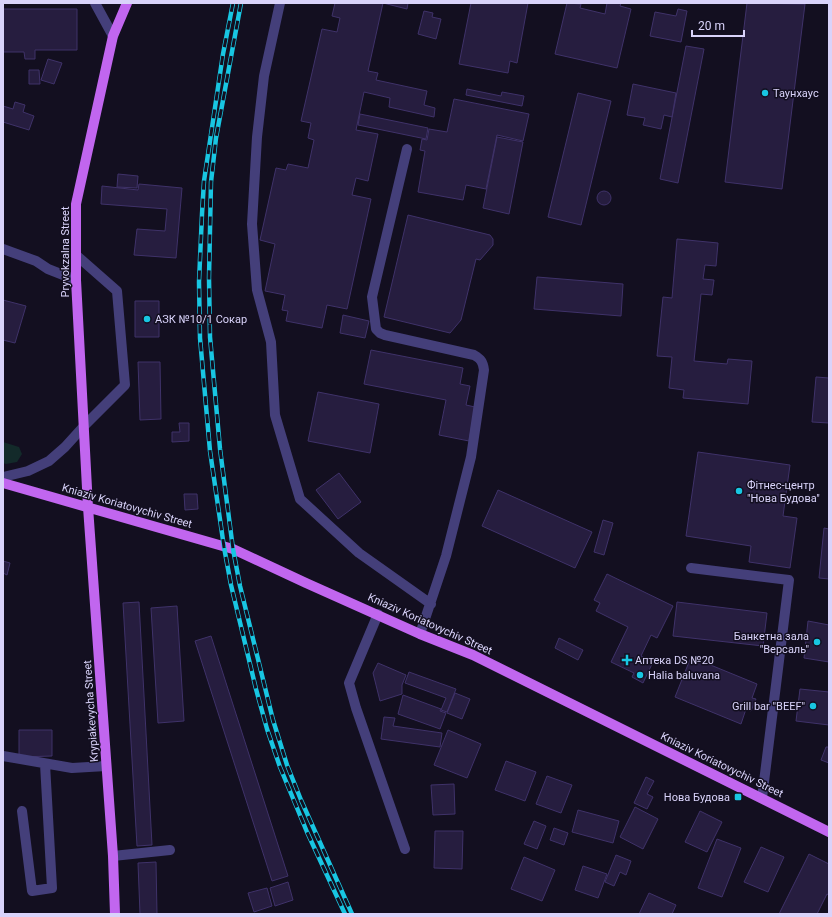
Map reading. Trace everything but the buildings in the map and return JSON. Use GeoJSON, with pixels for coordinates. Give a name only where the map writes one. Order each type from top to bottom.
{"type":"FeatureCollection","features":[{"type":"Feature","properties":{"kind":"main road","name":"Pryvokzalna Street"},"geometry":{"type":"LineString","coordinates":[[88,507],[76,280],[76,204],[113,36],[127,3]]}},
{"type":"Feature","properties":{"kind":"main road","name":"Kniaziv Koriatovychiv Street"},"geometry":{"type":"LineString","coordinates":[[3,483],[233,550],[420,634],[473,655],[829,832]]}},
{"type":"Feature","properties":{"kind":"main road","name":"Krypiakevycha Street"},"geometry":{"type":"LineString","coordinates":[[88,507],[116,914]]}},
{"type":"Feature","properties":{"kind":"lane"},"geometry":{"type":"LineString","coordinates":[[95,3],[113,36]]}},
{"type":"Feature","properties":{"kind":"lane"},"geometry":{"type":"LineString","coordinates":[[280,3],[264,76],[257,137],[252,224],[257,290],[271,342],[275,415],[300,499],[359,553],[431,604]]}},
{"type":"Feature","properties":{"kind":"lane"},"geometry":{"type":"LineString","coordinates":[[407,150],[372,297],[376,329],[385,335],[474,355],[480,358],[483,363],[484,370],[471,457],[446,556],[420,634]]}},
{"type":"Feature","properties":{"kind":"lane"},"geometry":{"type":"LineString","coordinates":[[3,249],[36,261],[48,269],[76,280]]}},
{"type":"Feature","properties":{"kind":"lane"},"geometry":{"type":"LineString","coordinates":[[3,477],[28,471],[49,461],[65,447],[125,385],[117,291],[76,255]]}},
{"type":"Feature","properties":{"kind":"lane"},"geometry":{"type":"LineString","coordinates":[[691,568],[789,580],[762,798]]}},
{"type":"Feature","properties":{"kind":"lane"},"geometry":{"type":"LineString","coordinates":[[378,614],[349,683],[356,708],[405,849]]}},
{"type":"Feature","properties":{"kind":"lane"},"geometry":{"type":"LineString","coordinates":[[3,756],[72,768],[106,766]]}},
{"type":"Feature","properties":{"kind":"lane"},"geometry":{"type":"LineString","coordinates":[[22,811],[32,891],[52,888],[45,764]]}},
{"type":"Feature","properties":{"kind":"lane"},"geometry":{"type":"LineString","coordinates":[[113,856],[170,850]]}},
{"type":"Feature","properties":{"kind":"green space"},"geometry":{"type":"Polygon","coordinates":[[[3,442],[19,447],[22,454],[17,462],[6,464],[3,463],[3,442]]]}},
{"type":"Feature","properties":{"kind":"railway"},"geometry":{"type":"LineString","coordinates":[[233,3],[223,54],[204,181],[202,214],[199,282],[200,338],[210,451],[231,585],[267,729],[280,767],[307,832],[345,914]]}},
{"type":"Feature","properties":{"kind":"railway"},"geometry":{"type":"LineString","coordinates":[[241,3],[216,138],[211,182],[209,278],[210,337],[220,449],[233,549],[240,586],[273,720],[287,765],[301,800],[352,914]]}},
{"type":"Feature","properties":{"kind":"place","name":"Таунхаус"},"geometry":{"type":"Point","coordinates":[765,93]}},
{"type":"Feature","properties":{"kind":"place","name":"АЗК №10/1 Сокар"},"geometry":{"type":"Point","coordinates":[147,319]}},
{"type":"Feature","properties":{"kind":"place","name":"Фітнес-центр \"Нова Будова\""},"geometry":{"type":"Point","coordinates":[739,491]}},
{"type":"Feature","properties":{"kind":"place","name":"Банкетна зала \"Версаль\""},"geometry":{"type":"Point","coordinates":[817,642]}},
{"type":"Feature","properties":{"kind":"place","name":"Аптека DS №20"},"geometry":{"type":"Point","coordinates":[627,660]}},
{"type":"Feature","properties":{"kind":"place","name":"Halia baluvana"},"geometry":{"type":"Point","coordinates":[640,675]}},
{"type":"Feature","properties":{"kind":"place","name":"Grill bar \"BEEF\""},"geometry":{"type":"Point","coordinates":[813,706]}},
{"type":"Feature","properties":{"kind":"place","name":"Нова Будова"},"geometry":{"type":"Point","coordinates":[738,797]}}]}
